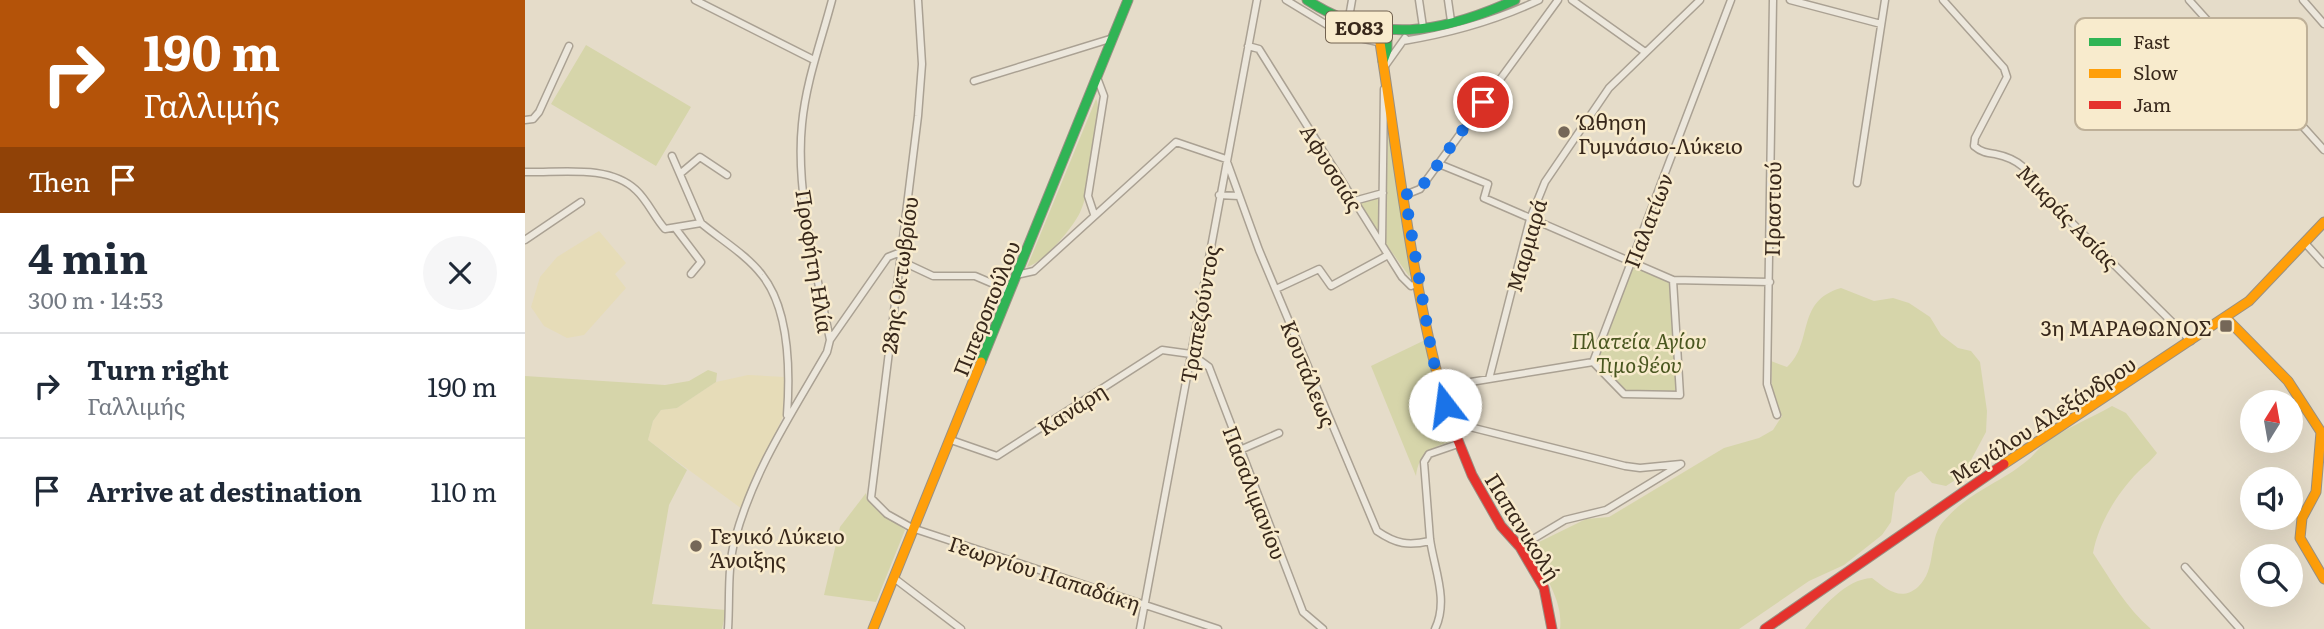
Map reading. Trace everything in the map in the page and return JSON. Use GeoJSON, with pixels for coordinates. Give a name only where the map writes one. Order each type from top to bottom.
{"type":"FeatureCollection","features":[{"type":"Feature","properties":{"kind":"street"},"geometry":{"type":"LineString","coordinates":[[695,0],[814,60]]}},
{"type":"Feature","properties":{"kind":"street","name":"Προφήτη Ηλία"},"geometry":{"type":"LineString","coordinates":[[728,629],[729,574],[735,539],[755,484],[787,415],[827,352],[830,340],[813,255],[801,158],[802,122],[814,60],[832,0]]}},
{"type":"Feature","properties":{"kind":"street","name":"28ης Οκτωβρίου"},"geometry":{"type":"LineString","coordinates":[[912,528],[887,514],[871,498],[901,261],[922,64],[918,0]]}},
{"type":"Feature","properties":{"kind":"street","name":"Πιπεροπούλου"},"geometry":{"type":"LineString","coordinates":[[873,629],[912,528],[951,440],[1016,275],[1098,80],[1128,0]]}},
{"type":"Feature","properties":{"kind":"street","name":"Τραπεζούντος"},"geometry":{"type":"LineString","coordinates":[[1140,629],[1257,0]]}},
{"type":"Feature","properties":{"kind":"street"},"geometry":{"type":"LineString","coordinates":[[1286,0],[1342,34],[1378,42]]}},
{"type":"Feature","properties":{"kind":"street","name":"ΕΟ83"},"geometry":{"type":"LineString","coordinates":[[1307,0],[1349,23],[1383,30],[1420,28],[1451,22],[1515,0]]}},
{"type":"Feature","properties":{"kind":"street"},"geometry":{"type":"LineString","coordinates":[[1349,23],[1352,0]]}},
{"type":"Feature","properties":{"kind":"street"},"geometry":{"type":"LineString","coordinates":[[1384,68],[1402,41],[1420,28],[1419,0]]}},
{"type":"Feature","properties":{"kind":"street"},"geometry":{"type":"LineString","coordinates":[[1448,0],[1451,22]]}},
{"type":"Feature","properties":{"kind":"street"},"geometry":{"type":"LineString","coordinates":[[1402,41],[1502,18],[1539,0]]}},
{"type":"Feature","properties":{"kind":"street"},"geometry":{"type":"LineString","coordinates":[[1405,195],[1420,189],[1558,0]]}},
{"type":"Feature","properties":{"kind":"street"},"geometry":{"type":"LineString","coordinates":[[1572,0],[1645,52]]}},
{"type":"Feature","properties":{"kind":"street","name":"Μαρμαρά"},"geometry":{"type":"LineString","coordinates":[[1489,379],[1530,219],[1545,182],[1602,99],[1645,52],[1700,0]]}},
{"type":"Feature","properties":{"kind":"street","name":"Παλατίων"},"geometry":{"type":"LineString","coordinates":[[1593,362],[1731,0]]}},
{"type":"Feature","properties":{"kind":"street","name":"Πραστιού"},"geometry":{"type":"LineString","coordinates":[[1773,0],[1767,388],[1777,415]]}},
{"type":"Feature","properties":{"kind":"street"},"geometry":{"type":"LineString","coordinates":[[1790,0],[1881,24]]}},
{"type":"Feature","properties":{"kind":"street"},"geometry":{"type":"LineString","coordinates":[[1857,183],[1885,0]]}},
{"type":"Feature","properties":{"kind":"street","name":"Μικράς Ασίας"},"geometry":{"type":"LineString","coordinates":[[1943,0],[2004,68],[2007,76],[1975,138],[1974,146],[1980,151],[2021,162],[2031,173],[2041,192],[2191,341]]}},
{"type":"Feature","properties":{"kind":"street"},"geometry":{"type":"LineString","coordinates":[[2189,0],[2205,18]]}},
{"type":"Feature","properties":{"kind":"street"},"geometry":{"type":"LineString","coordinates":[[2303,0],[2324,24]]}},
{"type":"Feature","properties":{"kind":"street"},"geometry":{"type":"LineString","coordinates":[[1383,30],[1378,42],[1384,68]]}},
{"type":"Feature","properties":{"kind":"street"},"geometry":{"type":"LineString","coordinates":[[1382,245],[1384,68],[1387,50],[1383,30]]}},
{"type":"Feature","properties":{"kind":"street"},"geometry":{"type":"LineString","coordinates":[[974,80],[1114,37]]}},
{"type":"Feature","properties":{"kind":"street"},"geometry":{"type":"LineString","coordinates":[[525,120],[533,119],[539,112],[569,46]]}},
{"type":"Feature","properties":{"kind":"street","name":"Αφυσσιάς"},"geometry":{"type":"LineString","coordinates":[[1248,46],[1259,50],[1388,255],[1411,286],[1419,283]]}},
{"type":"Feature","properties":{"kind":"street","name":"Παπανικολή"},"geometry":{"type":"LineString","coordinates":[[1384,68],[1419,283],[1440,387],[1450,422],[1458,444],[1501,526],[1520,547],[1544,588],[1552,629]]}},
{"type":"Feature","properties":{"kind":"street"},"geometry":{"type":"LineString","coordinates":[[1094,214],[1088,196],[1104,96],[1098,80]]}},
{"type":"Feature","properties":{"kind":"street"},"geometry":{"type":"LineString","coordinates":[[2306,130],[2324,150]]}},
{"type":"Feature","properties":{"kind":"street"},"geometry":{"type":"LineString","coordinates":[[1016,275],[1034,271],[1176,142],[1226,159]]}},
{"type":"Feature","properties":{"kind":"street"},"geometry":{"type":"LineString","coordinates":[[672,156],[701,223],[761,272],[772,289],[788,355],[787,415]]}},
{"type":"Feature","properties":{"kind":"street"},"geometry":{"type":"LineString","coordinates":[[681,173],[695,158],[700,157],[727,175]]}},
{"type":"Feature","properties":{"kind":"street","name":"Κουτάλεως"},"geometry":{"type":"LineString","coordinates":[[1226,159],[1276,289],[1377,531],[1394,542],[1409,546],[1430,541]]}},
{"type":"Feature","properties":{"kind":"street"},"geometry":{"type":"LineString","coordinates":[[1439,164],[1488,184],[1484,198],[1673,280],[1770,282]]}},
{"type":"Feature","properties":{"kind":"street"},"geometry":{"type":"LineString","coordinates":[[525,172],[593,173],[618,178],[638,191],[665,229],[701,223]]}},
{"type":"Feature","properties":{"kind":"street"},"geometry":{"type":"LineString","coordinates":[[1354,201],[1383,192]]}},
{"type":"Feature","properties":{"kind":"street"},"geometry":{"type":"LineString","coordinates":[[1219,195],[1239,196]]}},
{"type":"Feature","properties":{"kind":"street"},"geometry":{"type":"LineString","coordinates":[[525,240],[581,201]]}},
{"type":"Feature","properties":{"kind":"street","name":"Μεγάλου Αλεξάνδρου"},"geometry":{"type":"LineString","coordinates":[[1765,629],[2050,432],[2249,301],[2277,276],[2323,224]]}},
{"type":"Feature","properties":{"kind":"street"},"geometry":{"type":"LineString","coordinates":[[676,229],[701,262],[691,274]]}},
{"type":"Feature","properties":{"kind":"street"},"geometry":{"type":"LineString","coordinates":[[2305,243],[2324,264]]}},
{"type":"Feature","properties":{"kind":"street"},"geometry":{"type":"LineString","coordinates":[[830,340],[888,257],[901,252]]}},
{"type":"Feature","properties":{"kind":"street"},"geometry":{"type":"LineString","coordinates":[[1276,289],[1319,269],[1331,286],[1388,255]]}},
{"type":"Feature","properties":{"kind":"street"},"geometry":{"type":"LineString","coordinates":[[901,261],[933,276],[975,276],[1010,291]]}},
{"type":"Feature","properties":{"kind":"street"},"geometry":{"type":"LineString","coordinates":[[1440,387],[1593,362],[1624,394],[1680,395],[1673,280]]}},
{"type":"Feature","properties":{"kind":"street"},"geometry":{"type":"LineString","coordinates":[[2226,317],[2288,381],[2321,432],[2316,492],[2302,518],[2300,538],[2324,579]]}},
{"type":"Feature","properties":{"kind":"street","name":"Κανάρη"},"geometry":{"type":"LineString","coordinates":[[951,440],[997,456],[1162,350],[1191,354]]}},
{"type":"Feature","properties":{"kind":"street","name":"Πασαλιμανίου"},"geometry":{"type":"LineString","coordinates":[[1191,354],[1209,367],[1303,612],[1324,629]]}},
{"type":"Feature","properties":{"kind":"street"},"geometry":{"type":"LineString","coordinates":[[1450,422],[1625,466],[1640,468],[1681,464],[1606,510],[1565,520],[1520,547]]}},
{"type":"Feature","properties":{"kind":"street"},"geometry":{"type":"LineString","coordinates":[[1240,450],[1279,433]]}},
{"type":"Feature","properties":{"kind":"street"},"geometry":{"type":"LineString","coordinates":[[1434,629],[1440,617],[1441,596],[1430,541],[1426,457],[1458,444]]}},
{"type":"Feature","properties":{"kind":"street","name":"Γεωργίου Παπαδάκη"},"geometry":{"type":"LineString","coordinates":[[912,528],[1218,629]]}},
{"type":"Feature","properties":{"kind":"street"},"geometry":{"type":"LineString","coordinates":[[2185,567],[2241,629]]}},
{"type":"Feature","properties":{"kind":"street"},"geometry":{"type":"LineString","coordinates":[[894,578],[961,629]]}},
{"type":"Feature","properties":{"kind":"shaded area"},"geometry":{"type":"Polygon","coordinates":[[[599,231],[626,263],[615,274],[626,288],[584,335],[567,338],[544,326],[531,307],[540,277],[557,257],[599,231]]]}},
{"type":"Feature","properties":{"kind":"shaded area"},"geometry":{"type":"Polygon","coordinates":[[[748,375],[785,377],[784,414],[742,509],[648,440],[653,421],[661,410],[677,408],[716,382],[748,375]]]}},
{"type":"Feature","properties":{"kind":"green space"},"geometry":{"type":"Polygon","coordinates":[[[586,45],[691,107],[656,166],[551,104],[586,45]]]}},
{"type":"Feature","properties":{"kind":"green space"},"geometry":{"type":"Polygon","coordinates":[[[1096,99],[1098,120],[1094,153],[1081,210],[1058,243],[1041,259],[1027,267],[1096,99]]]}},
{"type":"Feature","properties":{"kind":"green space"},"geometry":{"type":"Polygon","coordinates":[[[1388,118],[1412,274],[1409,276],[1386,244],[1388,118]]]}},
{"type":"Feature","properties":{"kind":"green space"},"geometry":{"type":"Polygon","coordinates":[[[1378,197],[1378,235],[1357,202],[1378,197]]]}},
{"type":"Feature","properties":{"kind":"green space","name":"Πλατεία Αγίου Τιμοθέου"},"geometry":{"type":"Polygon","coordinates":[[[1632,266],[1670,281],[1676,392],[1625,391],[1597,361],[1632,266]]]}},
{"type":"Feature","properties":{"kind":"green space"},"geometry":{"type":"Polygon","coordinates":[[[1841,288],[1874,301],[1893,298],[1909,303],[1930,317],[1941,335],[1958,348],[1971,351],[1980,362],[1987,411],[1986,432],[1963,475],[1946,486],[1932,483],[1921,471],[1908,477],[1895,493],[1891,522],[1882,535],[1844,565],[1809,581],[1739,629],[1560,629],[1555,595],[1535,544],[1586,519],[1609,517],[1724,448],[1759,438],[1773,430],[1782,416],[1772,398],[1771,361],[1787,367],[1795,357],[1817,302],[1841,288]]]}},
{"type":"Feature","properties":{"kind":"green space"},"geometry":{"type":"Polygon","coordinates":[[[1425,340],[1452,441],[1427,452],[1420,461],[1416,476],[1371,366],[1425,340]]]}},
{"type":"Feature","properties":{"kind":"green space"},"geometry":{"type":"Polygon","coordinates":[[[708,370],[717,373],[716,382],[677,408],[661,410],[653,421],[648,440],[687,470],[669,505],[652,604],[726,610],[722,629],[525,629],[525,376],[665,385],[689,381],[708,370]]]}},
{"type":"Feature","properties":{"kind":"green space"},"geometry":{"type":"Polygon","coordinates":[[[2112,406],[2126,413],[2157,453],[2130,480],[2116,499],[2099,531],[2093,553],[2126,603],[2151,629],[1805,629],[1834,596],[1862,580],[1872,578],[1888,590],[1900,594],[1918,587],[1928,572],[1938,530],[1953,512],[1974,495],[2017,469],[2051,439],[2112,406]]]}},
{"type":"Feature","properties":{"kind":"green space"},"geometry":{"type":"Polygon","coordinates":[[[866,493],[867,500],[905,530],[876,602],[824,595],[840,527],[866,493]]]}},
{"type":"Feature","properties":{"kind":"traffic: fast"},"geometry":{"type":"LineString","coordinates":[[981,362],[1128,0]]}},
{"type":"Feature","properties":{"kind":"traffic: fast"},"geometry":{"type":"LineString","coordinates":[[1307,0],[1333,15],[1359,24],[1410,30],[1462,20],[1515,0]]}},
{"type":"Feature","properties":{"kind":"traffic: fast"},"geometry":{"type":"LineString","coordinates":[[1383,61],[1387,50],[1387,31]]}},
{"type":"Feature","properties":{"kind":"traffic: slow"},"geometry":{"type":"LineString","coordinates":[[1378,30],[1416,278],[1451,423]]}},
{"type":"Feature","properties":{"kind":"traffic: slow"},"geometry":{"type":"LineString","coordinates":[[2004,464],[2249,301],[2324,222]]}},
{"type":"Feature","properties":{"kind":"traffic: slow"},"geometry":{"type":"LineString","coordinates":[[2226,318],[2288,381],[2321,432],[2316,492],[2302,518],[2300,538],[2324,579]]}},
{"type":"Feature","properties":{"kind":"traffic: slow"},"geometry":{"type":"LineString","coordinates":[[873,629],[981,362]]}},
{"type":"Feature","properties":{"kind":"traffic: jam"},"geometry":{"type":"LineString","coordinates":[[1451,423],[1472,475],[1501,526],[1520,547],[1544,588],[1552,629]]}},
{"type":"Feature","properties":{"kind":"traffic: jam"},"geometry":{"type":"LineString","coordinates":[[1765,629],[2004,464]]}},
{"type":"Feature","properties":{"kind":"place","name":"Ώθηση Γυμνάσιο-Λύκειο"},"geometry":{"type":"Point","coordinates":[1564,132]}},
{"type":"Feature","properties":{"kind":"place","name":"3η ΜΑΡΑΘΩΝΟΣ"},"geometry":{"type":"Point","coordinates":[2226,326]}},
{"type":"Feature","properties":{"kind":"place","name":"Γενικό Λύκειο Άνοιξης"},"geometry":{"type":"Point","coordinates":[696,546]}},
{"type":"Feature","properties":{"kind":"route"},"geometry":{"type":"LineString","coordinates":[[1445,405],[1432,355],[1405,195],[1420,189],[1483,102]]}}]}
